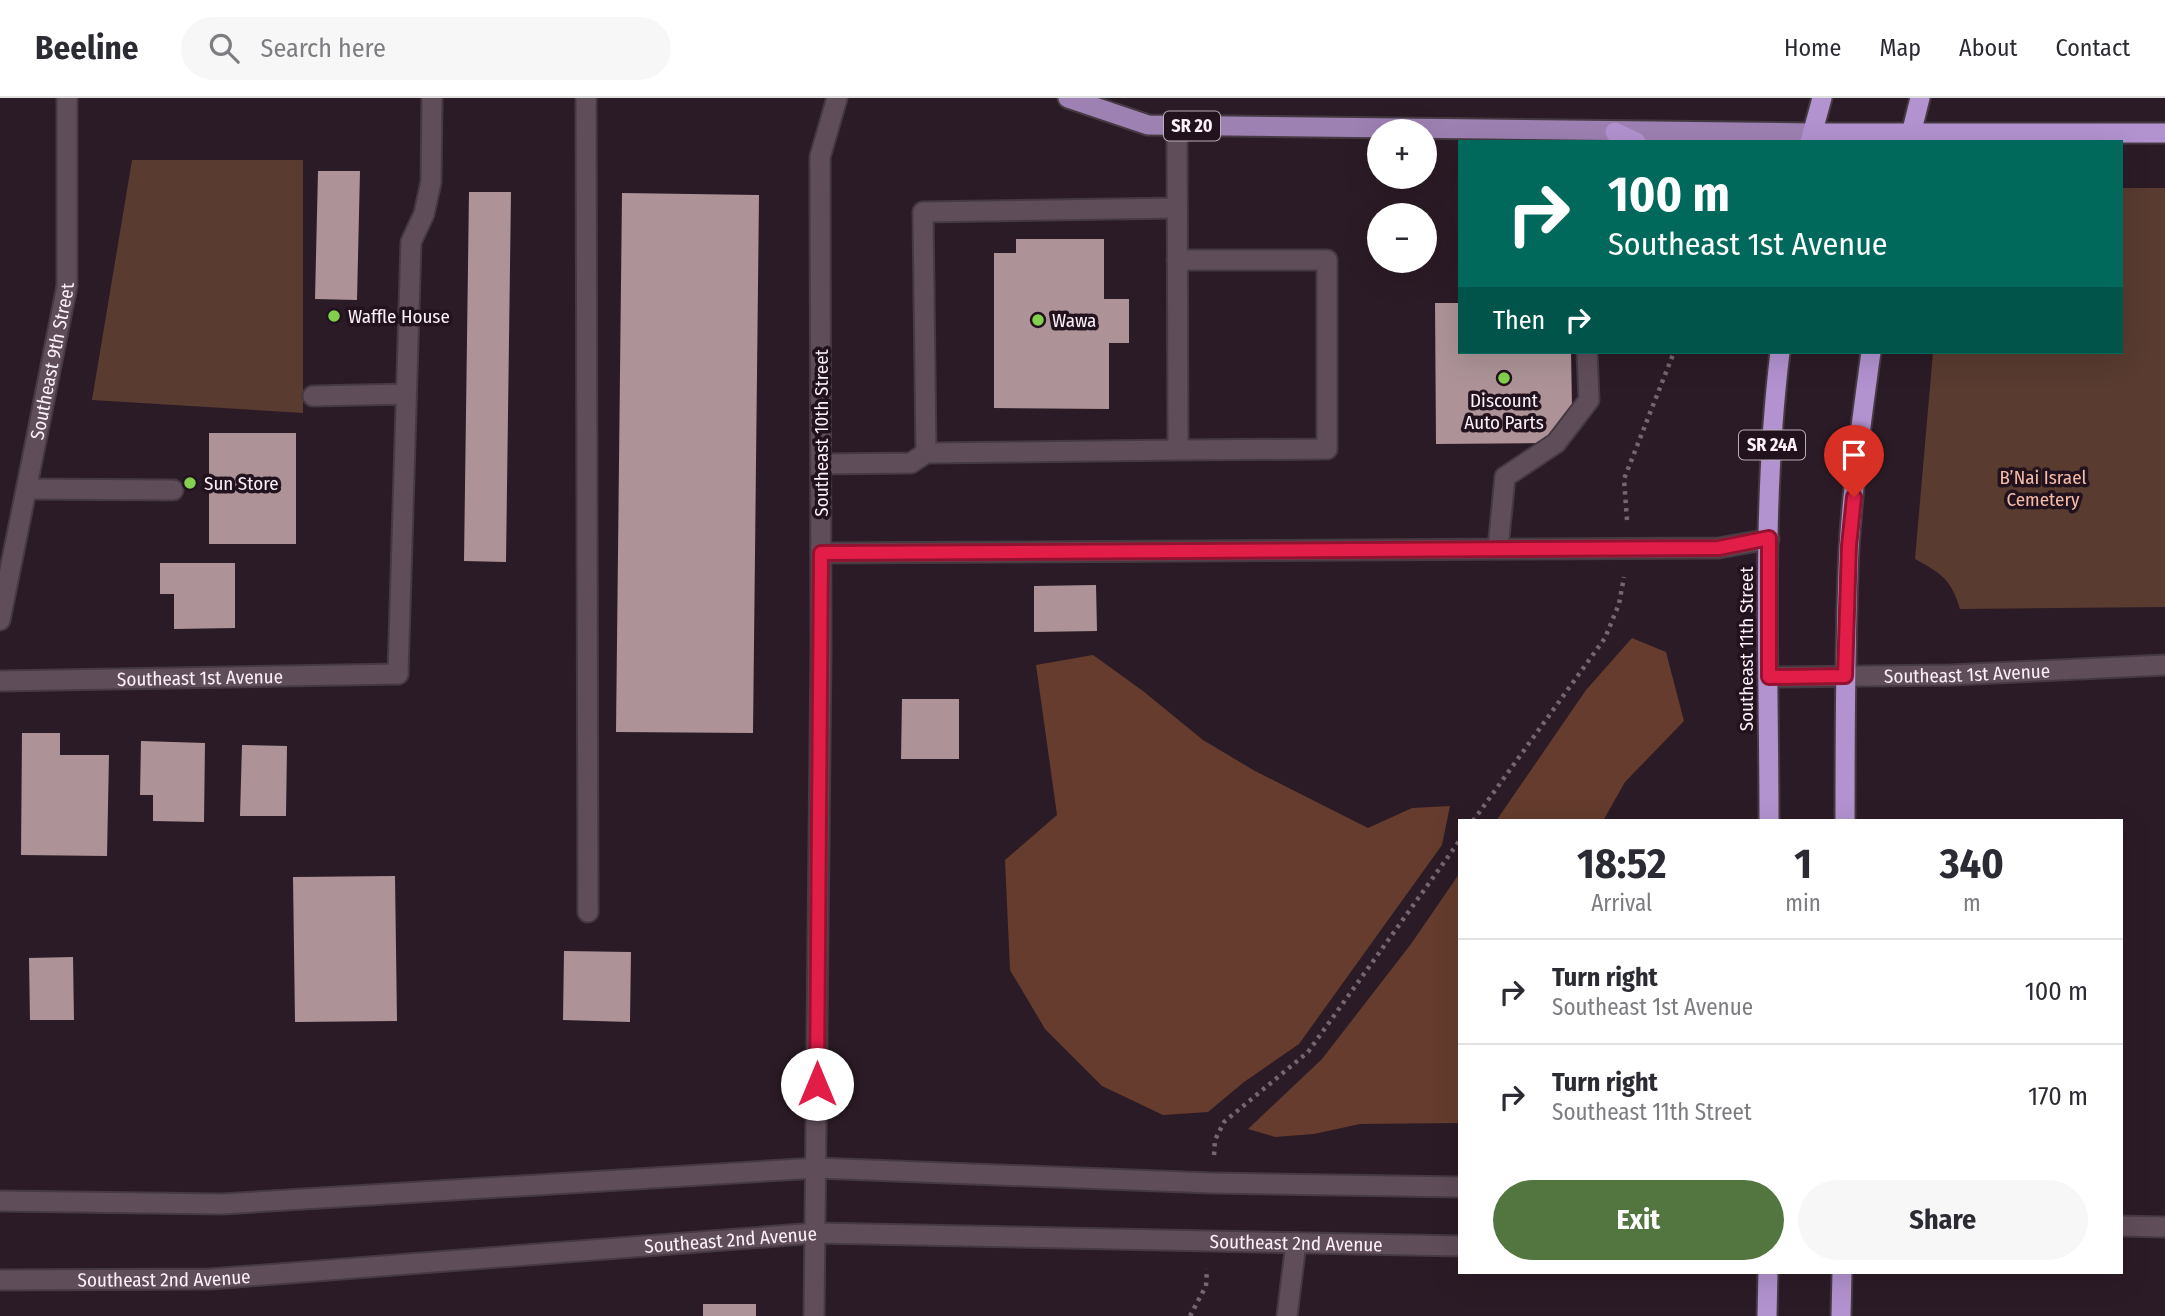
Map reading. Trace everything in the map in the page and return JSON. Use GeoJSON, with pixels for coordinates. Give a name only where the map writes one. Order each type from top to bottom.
{"type":"FeatureCollection","features":[{"type":"Feature","properties":{"kind":"highway"},"geometry":{"type":"LineString","coordinates":[[1811,137],[1822,98]]}},
{"type":"Feature","properties":{"kind":"highway"},"geometry":{"type":"LineString","coordinates":[[1910,138],[1920,98]]}},
{"type":"Feature","properties":{"kind":"highway"},"geometry":{"type":"LineString","coordinates":[[1615,132],[1632,140]]}},
{"type":"Feature","properties":{"kind":"highway","name":"SR 20"},"geometry":{"type":"LineString","coordinates":[[1811,137],[1910,138],[2003,132],[2165,132]]}},
{"type":"Feature","properties":{"kind":"highway"},"geometry":{"type":"LineString","coordinates":[[1765,354],[1774,403]]}},
{"type":"Feature","properties":{"kind":"highway","name":"Southeast 11th Street"},"geometry":{"type":"LineString","coordinates":[[1769,819],[1769,538],[1774,403],[1780,354]]}},
{"type":"Feature","properties":{"kind":"highway"},"geometry":{"type":"LineString","coordinates":[[1845,819],[1849,546],[1871,354]]}},
{"type":"Feature","properties":{"kind":"highway"},"geometry":{"type":"LineString","coordinates":[[1767,1316],[1768,1274]]}},
{"type":"Feature","properties":{"kind":"highway"},"geometry":{"type":"LineString","coordinates":[[1841,1316],[1842,1274]]}},
{"type":"Feature","properties":{"kind":"main road","name":"SR 20"},"geometry":{"type":"LineString","coordinates":[[1068,98],[1148,125],[1463,136],[1615,132],[1811,137]]}},
{"type":"Feature","properties":{"kind":"street","name":"Southeast 9th Street"},"geometry":{"type":"LineString","coordinates":[[0,620],[68,286],[68,98]]}},
{"type":"Feature","properties":{"kind":"street"},"geometry":{"type":"LineString","coordinates":[[313,396],[406,394],[411,242],[424,214],[431,182],[432,98]]}},
{"type":"Feature","properties":{"kind":"street"},"geometry":{"type":"LineString","coordinates":[[586,98],[588,912]]}},
{"type":"Feature","properties":{"kind":"street","name":"Southeast 10th Street"},"geometry":{"type":"LineString","coordinates":[[814,1316],[821,553],[820,157],[837,98]]}},
{"type":"Feature","properties":{"kind":"street"},"geometry":{"type":"LineString","coordinates":[[1177,125],[1178,450]]}},
{"type":"Feature","properties":{"kind":"street"},"geometry":{"type":"LineString","coordinates":[[926,453],[922,212],[1177,208]]}},
{"type":"Feature","properties":{"kind":"street"},"geometry":{"type":"LineString","coordinates":[[821,464],[911,463],[926,453],[1327,449],[1327,260],[1177,260]]}},
{"type":"Feature","properties":{"kind":"street"},"geometry":{"type":"LineString","coordinates":[[1498,548],[1505,477],[1556,443],[1589,400],[1587,354]]}},
{"type":"Feature","properties":{"kind":"street","name":"Southeast 1st Avenue"},"geometry":{"type":"LineString","coordinates":[[0,681],[398,674],[406,394]]}},
{"type":"Feature","properties":{"kind":"street"},"geometry":{"type":"LineString","coordinates":[[28,489],[173,490]]}},
{"type":"Feature","properties":{"kind":"street"},"geometry":{"type":"LineString","coordinates":[[821,553],[1719,548],[1769,538]]}},
{"type":"Feature","properties":{"kind":"street","name":"Southeast 1st Avenue"},"geometry":{"type":"LineString","coordinates":[[1769,677],[1951,675],[2165,665]]}},
{"type":"Feature","properties":{"kind":"street"},"geometry":{"type":"LineString","coordinates":[[0,1201],[222,1204],[817,1168],[1211,1183],[1458,1187]]}},
{"type":"Feature","properties":{"kind":"street"},"geometry":{"type":"LineString","coordinates":[[2123,1226],[2165,1227]]}},
{"type":"Feature","properties":{"kind":"street","name":"Southeast 2nd Avenue"},"geometry":{"type":"LineString","coordinates":[[0,1280],[210,1279],[816,1233],[1458,1246]]}},
{"type":"Feature","properties":{"kind":"street"},"geometry":{"type":"LineString","coordinates":[[1287,1316],[1296,1243]]}},
{"type":"Feature","properties":{"kind":"path"},"geometry":{"type":"LineString","coordinates":[[1475,819],[1605,638],[1619,604],[1629,547],[1624,479],[1673,354]]}},
{"type":"Feature","properties":{"kind":"path"},"geometry":{"type":"LineString","coordinates":[[1214,1155],[1215,1140],[1224,1122],[1308,1052],[1458,843]]}},
{"type":"Feature","properties":{"kind":"path"},"geometry":{"type":"LineString","coordinates":[[1189,1316],[1206,1286],[1207,1273]]}},
{"type":"Feature","properties":{"kind":"green space"},"geometry":{"type":"Polygon","coordinates":[[[132,160],[303,160],[303,413],[92,400],[132,160]]]}},
{"type":"Feature","properties":{"kind":"green space","name":"B’Nai Israel Cemetery"},"geometry":{"type":"Polygon","coordinates":[[[2123,188],[2165,188],[2165,607],[1960,609],[1944,578],[1915,559],[1933,354],[2123,354],[2123,188]]]}},
{"type":"Feature","properties":{"kind":"shaded area"},"geometry":{"type":"Polygon","coordinates":[[[1632,638],[1666,652],[1684,721],[1625,782],[1604,819],[1497,819],[1586,690],[1632,638]]]}},
{"type":"Feature","properties":{"kind":"shaded area"},"geometry":{"type":"Polygon","coordinates":[[[1093,655],[1203,740],[1255,771],[1368,828],[1412,808],[1450,806],[1442,845],[1299,1044],[1244,1082],[1208,1112],[1163,1115],[1102,1086],[1045,1029],[1010,970],[1005,860],[1057,815],[1036,665],[1093,655]]]}},
{"type":"Feature","properties":{"kind":"shaded area"},"geometry":{"type":"Polygon","coordinates":[[[1458,875],[1458,1123],[1360,1124],[1314,1134],[1275,1137],[1248,1129],[1322,1059],[1411,944],[1458,875]]]}},
{"type":"Feature","properties":{"kind":"building"},"geometry":{"type":"Polygon","coordinates":[[[318,171],[360,171],[357,300],[315,299],[318,171]]]}},
{"type":"Feature","properties":{"kind":"building"},"geometry":{"type":"Polygon","coordinates":[[[469,192],[511,192],[506,562],[464,561],[469,192]]]}},
{"type":"Feature","properties":{"kind":"building"},"geometry":{"type":"Polygon","coordinates":[[[622,193],[759,195],[753,733],[616,732],[622,193]]]}},
{"type":"Feature","properties":{"kind":"building"},"geometry":{"type":"Polygon","coordinates":[[[1016,239],[1104,239],[1104,299],[1129,299],[1129,343],[1109,343],[1109,409],[994,408],[994,253],[1016,253],[1016,239]]]}},
{"type":"Feature","properties":{"kind":"building","name":"Discount Auto Parts"},"geometry":{"type":"Polygon","coordinates":[[[1435,303],[1458,303],[1458,354],[1571,354],[1572,405],[1546,443],[1436,444],[1435,303]]]}},
{"type":"Feature","properties":{"kind":"building"},"geometry":{"type":"Polygon","coordinates":[[[209,433],[296,433],[296,544],[209,544],[209,433]]]}},
{"type":"Feature","properties":{"kind":"building"},"geometry":{"type":"Polygon","coordinates":[[[160,563],[235,563],[235,628],[174,629],[174,594],[160,594],[160,563]]]}},
{"type":"Feature","properties":{"kind":"building"},"geometry":{"type":"Polygon","coordinates":[[[1096,585],[1097,631],[1034,632],[1034,586],[1096,585]]]}},
{"type":"Feature","properties":{"kind":"building"},"geometry":{"type":"Polygon","coordinates":[[[902,699],[959,699],[959,759],[901,759],[902,699]]]}},
{"type":"Feature","properties":{"kind":"building"},"geometry":{"type":"Polygon","coordinates":[[[22,733],[60,733],[60,755],[109,755],[107,856],[21,855],[22,733]]]}},
{"type":"Feature","properties":{"kind":"building"},"geometry":{"type":"Polygon","coordinates":[[[141,741],[205,743],[204,822],[153,821],[153,795],[140,795],[141,741]]]}},
{"type":"Feature","properties":{"kind":"building"},"geometry":{"type":"Polygon","coordinates":[[[242,745],[287,746],[286,816],[240,816],[242,745]]]}},
{"type":"Feature","properties":{"kind":"building"},"geometry":{"type":"Polygon","coordinates":[[[395,876],[397,1021],[295,1022],[293,877],[395,876]]]}},
{"type":"Feature","properties":{"kind":"building"},"geometry":{"type":"Polygon","coordinates":[[[564,951],[631,952],[630,1022],[563,1020],[564,951]]]}},
{"type":"Feature","properties":{"kind":"building"},"geometry":{"type":"Polygon","coordinates":[[[73,957],[74,1020],[30,1020],[29,958],[73,957]]]}},
{"type":"Feature","properties":{"kind":"building"},"geometry":{"type":"Polygon","coordinates":[[[703,1304],[756,1304],[756,1316],[703,1316],[703,1304]]]}},
{"type":"Feature","properties":{"kind":"place","name":"Waffle House"},"geometry":{"type":"Point","coordinates":[334,316]}},
{"type":"Feature","properties":{"kind":"place","name":"Wawa"},"geometry":{"type":"Point","coordinates":[1038,320]}},
{"type":"Feature","properties":{"kind":"place","name":"Discount Auto Parts"},"geometry":{"type":"Point","coordinates":[1504,378]}},
{"type":"Feature","properties":{"kind":"place","name":"Sun Store"},"geometry":{"type":"Point","coordinates":[190,483]}},
{"type":"Feature","properties":{"kind":"route"},"geometry":{"type":"LineString","coordinates":[[817,1084],[821,553],[1719,548],[1769,538],[1769,677],[1845,676],[1849,546],[1854,497]]}}]}
